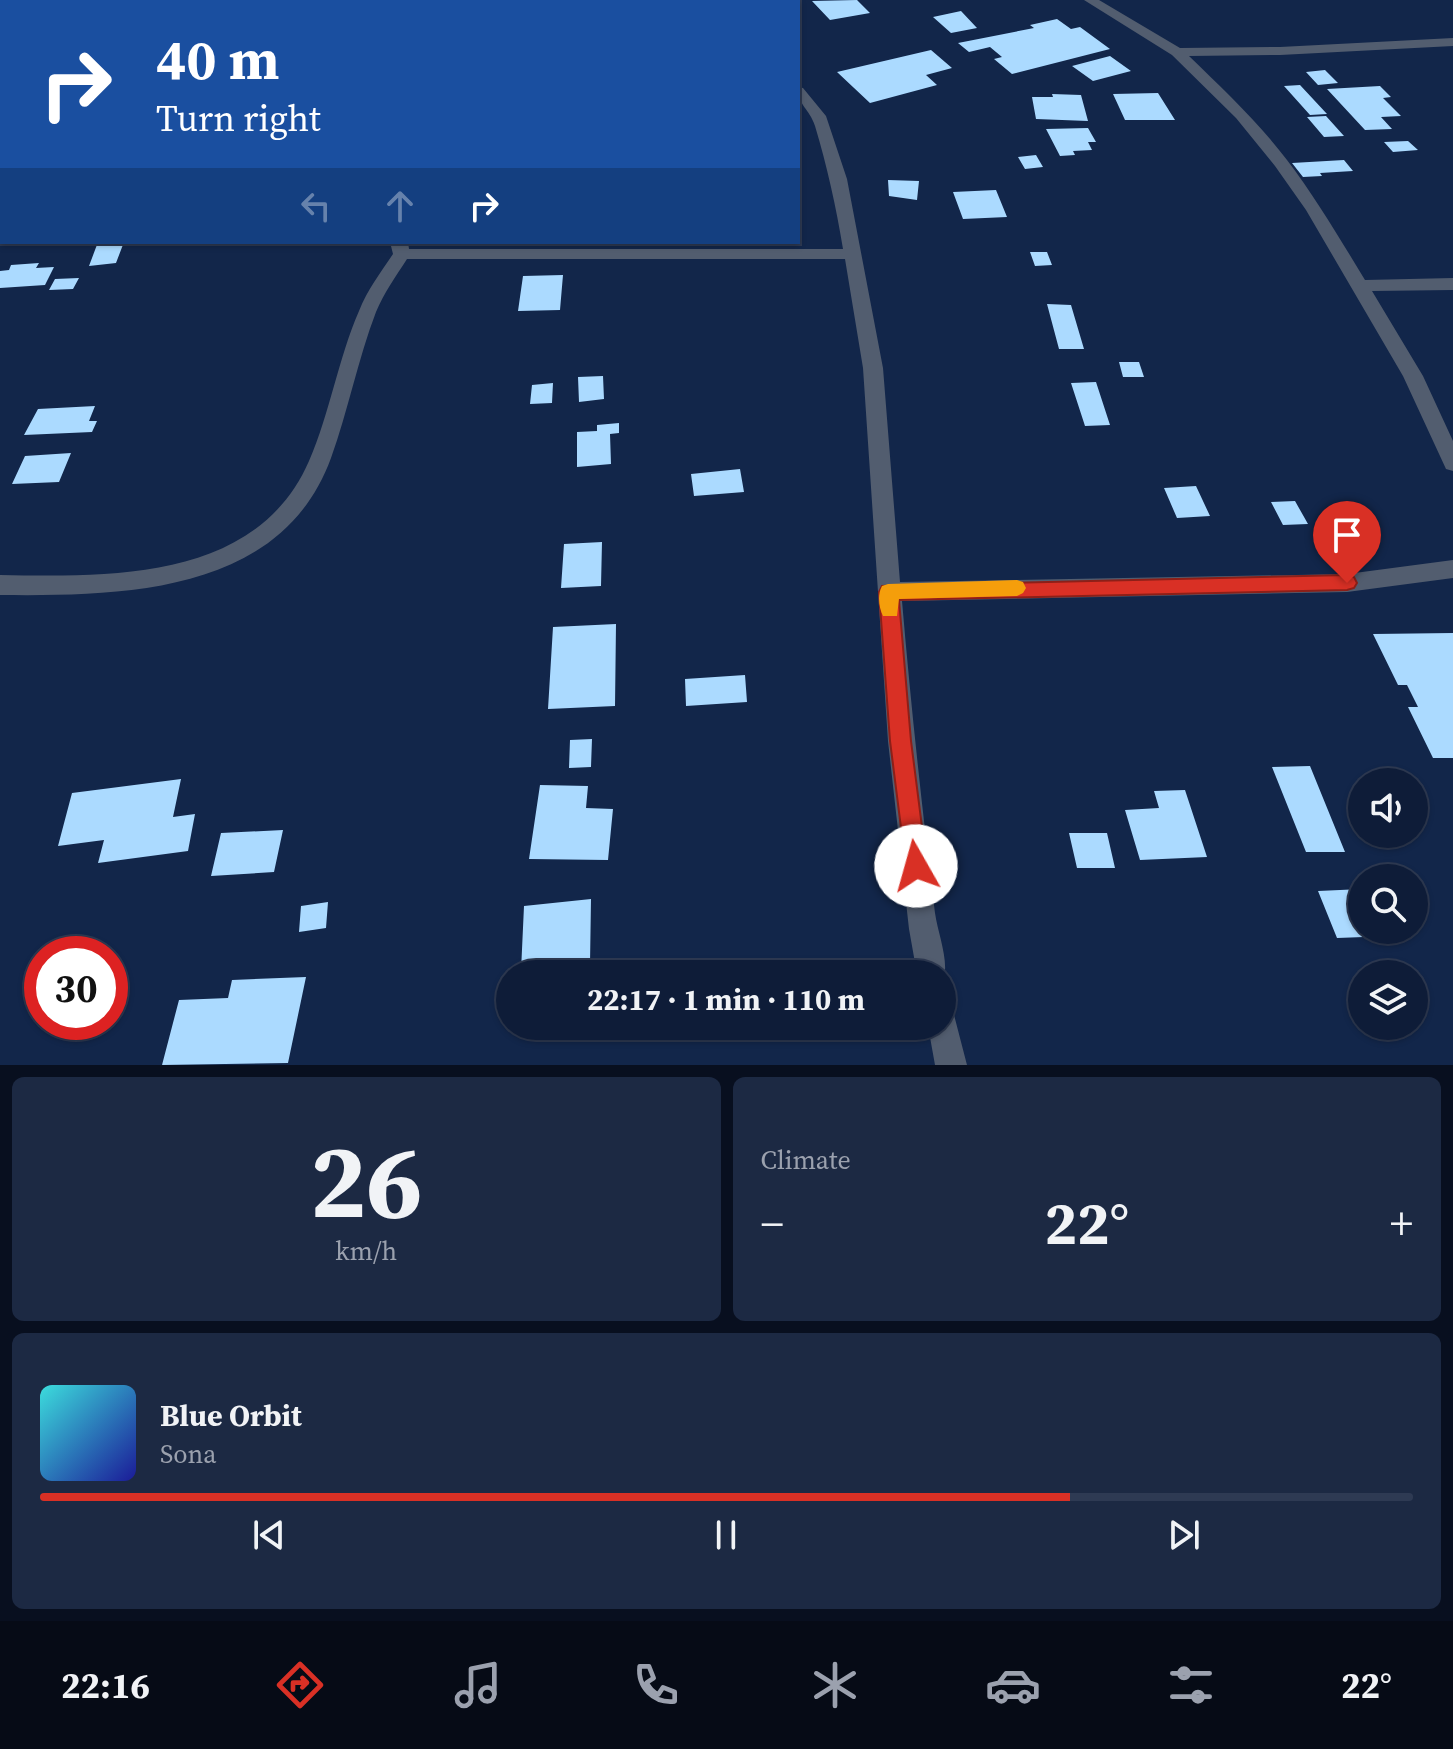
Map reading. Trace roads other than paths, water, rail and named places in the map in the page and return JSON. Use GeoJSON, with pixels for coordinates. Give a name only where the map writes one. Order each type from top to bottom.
{"type":"FeatureCollection","features":[{"type":"Feature","properties":{"kind":"street"},"geometry":{"type":"LineString","coordinates":[[1090,0],[1177,52],[1241,115],[1281,163],[1314,209],[1413,376],[1453,463]]}},
{"type":"Feature","properties":{"kind":"street"},"geometry":{"type":"LineString","coordinates":[[1177,52],[1280,51],[1453,42]]}},
{"type":"Feature","properties":{"kind":"street"},"geometry":{"type":"LineString","coordinates":[[800,93],[819,116],[839,179],[873,368],[901,741],[929,960]]}},
{"type":"Feature","properties":{"kind":"street"},"geometry":{"type":"LineString","coordinates":[[0,585],[61,586],[139,581],[199,570],[259,541],[292,506],[317,466],[370,306],[401,248],[852,254]]}},
{"type":"Feature","properties":{"kind":"street"},"geometry":{"type":"LineString","coordinates":[[1358,286],[1453,284]]}},
{"type":"Feature","properties":{"kind":"street"},"geometry":{"type":"LineString","coordinates":[[888,592],[1347,583],[1443,572],[1453,548]]}},
{"type":"Feature","properties":{"kind":"street"},"geometry":{"type":"LineString","coordinates":[[946,1040],[951,1065]]}}]}
